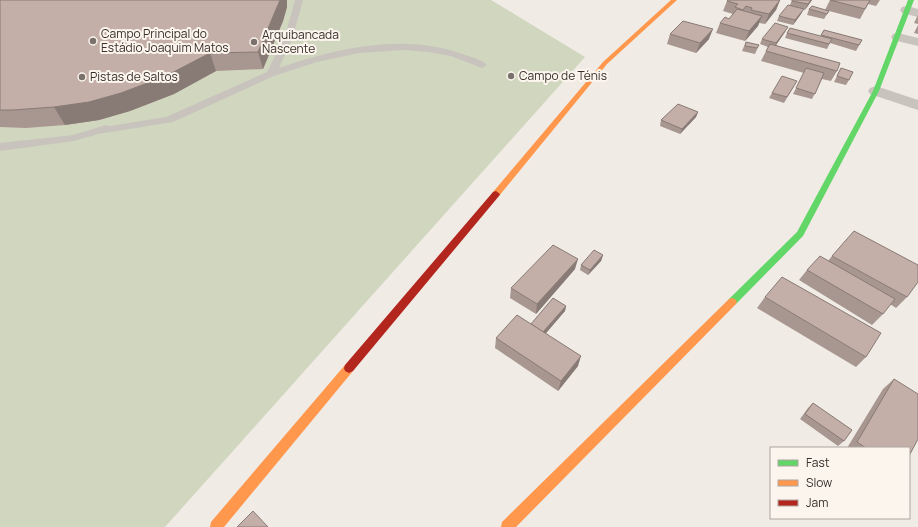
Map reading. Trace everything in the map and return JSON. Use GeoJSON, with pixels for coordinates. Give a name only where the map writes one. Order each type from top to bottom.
{"type":"FeatureCollection","features":[{"type":"Feature","properties":{"kind":"street"},"geometry":{"type":"LineString","coordinates":[[216,527],[605,64],[674,0]]}},
{"type":"Feature","properties":{"kind":"street"},"geometry":{"type":"LineString","coordinates":[[507,527],[800,234],[876,91],[898,37],[912,8]]}},
{"type":"Feature","properties":{"kind":"street"},"geometry":{"type":"LineString","coordinates":[[898,37],[918,42]]}},
{"type":"Feature","properties":{"kind":"street"},"geometry":{"type":"LineString","coordinates":[[876,91],[918,105]]}},
{"type":"Feature","properties":{"kind":"lane"},"geometry":{"type":"LineString","coordinates":[[271,74],[289,36],[299,0]]}},
{"type":"Feature","properties":{"kind":"lane"},"geometry":{"type":"LineString","coordinates":[[0,147],[43,143],[98,131],[169,120],[271,74],[298,64],[331,56],[394,48],[426,49],[450,53],[482,65]]}},
{"type":"Feature","properties":{"kind":"lane"},"geometry":{"type":"LineString","coordinates":[[98,131],[132,118]]}},
{"type":"Feature","properties":{"kind":"green space"},"geometry":{"type":"Polygon","coordinates":[[[0,0],[491,0],[585,57],[165,527],[0,527],[0,0]]]}},
{"type":"Feature","properties":{"kind":"building"},"geometry":{"type":"Polygon","coordinates":[[[0,0],[280,0],[258,52],[210,53],[166,76],[121,93],[89,102],[54,107],[0,110],[0,0]]]}},
{"type":"Feature","properties":{"kind":"building"},"geometry":{"type":"Polygon","coordinates":[[[780,0],[769,14],[751,10],[752,8],[746,6],[743,10],[735,7],[738,4],[727,1],[780,0]]]}},
{"type":"Feature","properties":{"kind":"building"},"geometry":{"type":"Polygon","coordinates":[[[792,0],[811,0],[808,4],[792,0]]]}},
{"type":"Feature","properties":{"kind":"building"},"geometry":{"type":"Polygon","coordinates":[[[830,0],[870,0],[865,9],[830,0]]]}},
{"type":"Feature","properties":{"kind":"building"},"geometry":{"type":"Polygon","coordinates":[[[788,5],[804,9],[795,20],[779,16],[788,5]]]}},
{"type":"Feature","properties":{"kind":"building"},"geometry":{"type":"Polygon","coordinates":[[[812,6],[829,11],[827,14],[809,9],[812,6]]]}},
{"type":"Feature","properties":{"kind":"building"},"geometry":{"type":"Polygon","coordinates":[[[737,9],[762,16],[749,31],[720,23],[725,17],[729,19],[737,9]]]}},
{"type":"Feature","properties":{"kind":"building"},"geometry":{"type":"Polygon","coordinates":[[[683,21],[713,29],[700,43],[670,34],[683,21]]]}},
{"type":"Feature","properties":{"kind":"building"},"geometry":{"type":"Polygon","coordinates":[[[775,23],[788,27],[776,43],[762,39],[775,23]]]}},
{"type":"Feature","properties":{"kind":"building"},"geometry":{"type":"Polygon","coordinates":[[[790,28],[832,39],[829,44],[787,33],[790,28]]]}},
{"type":"Feature","properties":{"kind":"building"},"geometry":{"type":"Polygon","coordinates":[[[824,30],[862,40],[859,45],[821,35],[824,30]]]}},
{"type":"Feature","properties":{"kind":"building"},"geometry":{"type":"Polygon","coordinates":[[[746,42],[759,45],[757,48],[745,46],[746,42]]]}},
{"type":"Feature","properties":{"kind":"building"},"geometry":{"type":"Polygon","coordinates":[[[770,44],[840,63],[837,71],[766,51],[770,44]]]}},
{"type":"Feature","properties":{"kind":"building"},"geometry":{"type":"Polygon","coordinates":[[[806,68],[824,73],[815,94],[796,88],[806,68]]]}},
{"type":"Feature","properties":{"kind":"building"},"geometry":{"type":"Polygon","coordinates":[[[841,68],[853,72],[849,80],[837,76],[841,68]]]}},
{"type":"Feature","properties":{"kind":"building"},"geometry":{"type":"Polygon","coordinates":[[[782,76],[797,81],[787,97],[772,93],[782,76]]]}},
{"type":"Feature","properties":{"kind":"building"},"geometry":{"type":"Polygon","coordinates":[[[678,104],[698,112],[682,129],[661,120],[678,104]]]}},
{"type":"Feature","properties":{"kind":"building"},"geometry":{"type":"Polygon","coordinates":[[[854,231],[918,265],[918,282],[907,297],[832,256],[854,231]]]}},
{"type":"Feature","properties":{"kind":"building"},"geometry":{"type":"Polygon","coordinates":[[[553,245],[578,259],[537,304],[511,288],[553,245]]]}},
{"type":"Feature","properties":{"kind":"building"},"geometry":{"type":"Polygon","coordinates":[[[594,250],[603,255],[590,270],[581,265],[594,250]]]}},
{"type":"Feature","properties":{"kind":"building"},"geometry":{"type":"Polygon","coordinates":[[[820,256],[895,299],[883,314],[807,270],[820,256]]]}},
{"type":"Feature","properties":{"kind":"building"},"geometry":{"type":"Polygon","coordinates":[[[782,277],[881,333],[866,357],[765,297],[782,277]]]}},
{"type":"Feature","properties":{"kind":"building"},"geometry":{"type":"Polygon","coordinates":[[[553,298],[566,306],[543,332],[531,324],[553,298]]]}},
{"type":"Feature","properties":{"kind":"building"},"geometry":{"type":"Polygon","coordinates":[[[517,315],[581,356],[561,381],[496,338],[517,315]]]}},
{"type":"Feature","properties":{"kind":"building"},"geometry":{"type":"Polygon","coordinates":[[[894,379],[918,394],[918,439],[910,454],[910,447],[864,447],[857,442],[894,379]]]}},
{"type":"Feature","properties":{"kind":"building"},"geometry":{"type":"Polygon","coordinates":[[[813,403],[852,430],[844,441],[805,414],[813,403]]]}},
{"type":"Feature","properties":{"kind":"building"},"geometry":{"type":"Polygon","coordinates":[[[253,511],[268,527],[237,527],[253,511]]]}},
{"type":"Feature","properties":{"kind":"traffic: fast"},"geometry":{"type":"LineString","coordinates":[[732,302],[800,234],[876,91],[911,0]]}},
{"type":"Feature","properties":{"kind":"traffic: slow"},"geometry":{"type":"LineString","coordinates":[[496,194],[605,63],[674,0]]}},
{"type":"Feature","properties":{"kind":"traffic: slow"},"geometry":{"type":"LineString","coordinates":[[507,527],[732,302]]}},
{"type":"Feature","properties":{"kind":"traffic: slow"},"geometry":{"type":"LineString","coordinates":[[216,527],[349,368]]}},
{"type":"Feature","properties":{"kind":"traffic: jam"},"geometry":{"type":"LineString","coordinates":[[349,368],[496,194]]}},
{"type":"Feature","properties":{"kind":"place","name":"Campo Principal do Estádio Joaquim Matos"},"geometry":{"type":"Point","coordinates":[93,41]}},
{"type":"Feature","properties":{"kind":"place","name":"Arquibancada Nascente"},"geometry":{"type":"Point","coordinates":[254,42]}},
{"type":"Feature","properties":{"kind":"place","name":"Campo de Ténis"},"geometry":{"type":"Point","coordinates":[511,76]}},
{"type":"Feature","properties":{"kind":"place","name":"Pistas de Saltos"},"geometry":{"type":"Point","coordinates":[82,77]}}]}
